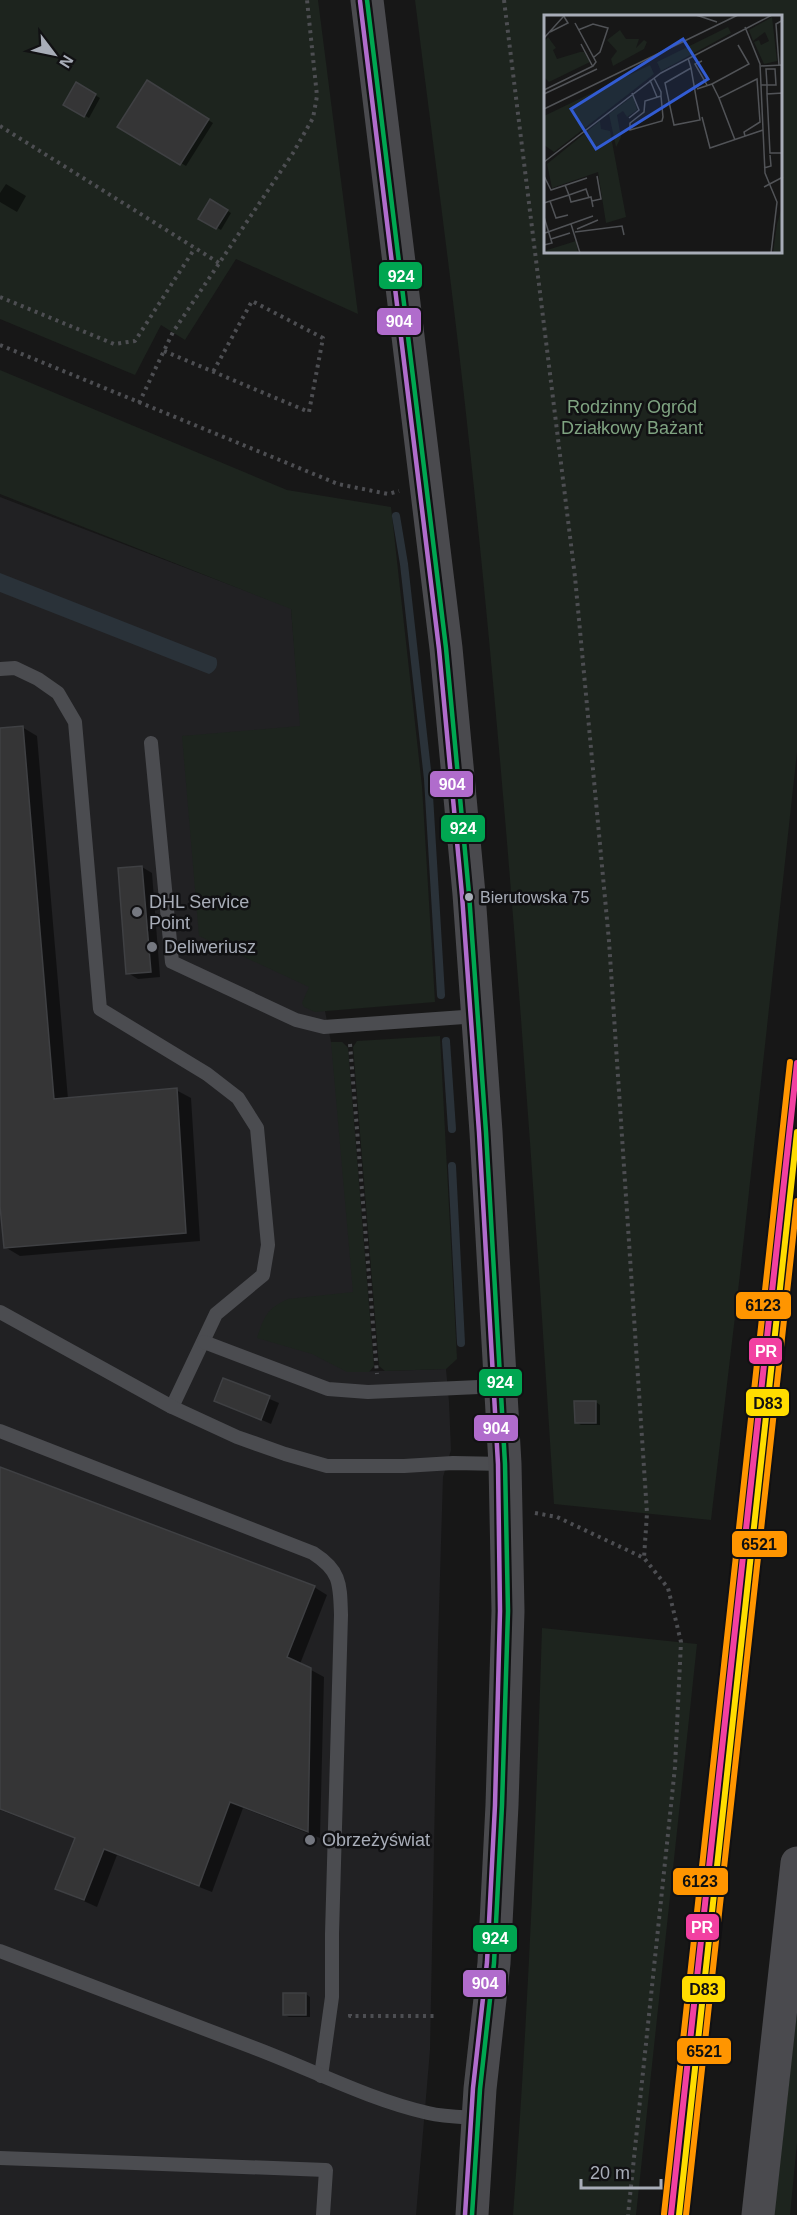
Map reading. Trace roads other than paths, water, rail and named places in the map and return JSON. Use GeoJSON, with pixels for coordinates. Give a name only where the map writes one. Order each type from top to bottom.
{"type":"FeatureCollection","features":[{"type":"Feature","properties":{"kind":"street"},"geometry":{"type":"LineString","coordinates":[[367,0],[447,660],[478,1016],[505,1464],[508,1611],[502,1804],[494,1963],[478,2118],[472,2215]]}},
{"type":"Feature","properties":{"kind":"street"},"geometry":{"type":"LineString","coordinates":[[758,2215],[797,1863]]}},
{"type":"Feature","properties":{"kind":"lane"},"geometry":{"type":"LineString","coordinates":[[0,669],[15,668],[38,679],[58,693],[75,722],[100,1009],[207,1074],[238,1098],[257,1128],[267,1245],[263,1275],[216,1314],[172,1407]]}},
{"type":"Feature","properties":{"kind":"lane"},"geometry":{"type":"LineString","coordinates":[[151,743],[172,962],[296,1020],[324,1027],[478,1016]]}},
{"type":"Feature","properties":{"kind":"lane"},"geometry":{"type":"LineString","coordinates":[[0,1312],[172,1407],[237,1437],[285,1454],[327,1466],[404,1466],[453,1462],[505,1464]]}},
{"type":"Feature","properties":{"kind":"lane"},"geometry":{"type":"LineString","coordinates":[[204,1342],[328,1389],[378,1392],[501,1386]]}},
{"type":"Feature","properties":{"kind":"lane"},"geometry":{"type":"LineString","coordinates":[[0,1431],[313,1553],[324,1560],[338,1577],[341,1615],[331,2011],[321,2076]]}},
{"type":"Feature","properties":{"kind":"lane"},"geometry":{"type":"LineString","coordinates":[[0,1951],[190,2025],[254,2047],[321,2076],[429,2114],[478,2118]]}},
{"type":"Feature","properties":{"kind":"lane"},"geometry":{"type":"LineString","coordinates":[[0,2158],[326,2170],[323,2215]]}},
{"type":"Feature","properties":{"kind":"waterway"},"geometry":{"type":"LineString","coordinates":[[396,516],[404,564],[428,779],[441,995]]}},
{"type":"Feature","properties":{"kind":"waterway"},"geometry":{"type":"LineString","coordinates":[[446,1041],[452,1129]]}},
{"type":"Feature","properties":{"kind":"waterway"},"geometry":{"type":"LineString","coordinates":[[452,1166],[461,1343]]}},
{"type":"Feature","properties":{"kind":"place","name":"Bierutowska 75"},"geometry":{"type":"Point","coordinates":[469,897]}},
{"type":"Feature","properties":{"kind":"place","name":"DHL Service Point"},"geometry":{"type":"Point","coordinates":[137,912]}},
{"type":"Feature","properties":{"kind":"place","name":"Deliweriusz"},"geometry":{"type":"Point","coordinates":[152,947]}},
{"type":"Feature","properties":{"kind":"place","name":"Obrzeżyświat"},"geometry":{"type":"Point","coordinates":[310,1840]}},
{"type":"Feature","properties":{"kind":"park label","name":"Rodzinny Ogród Działkowy Bażant"},"geometry":{"type":"Point","coordinates":[632,417]}}]}
